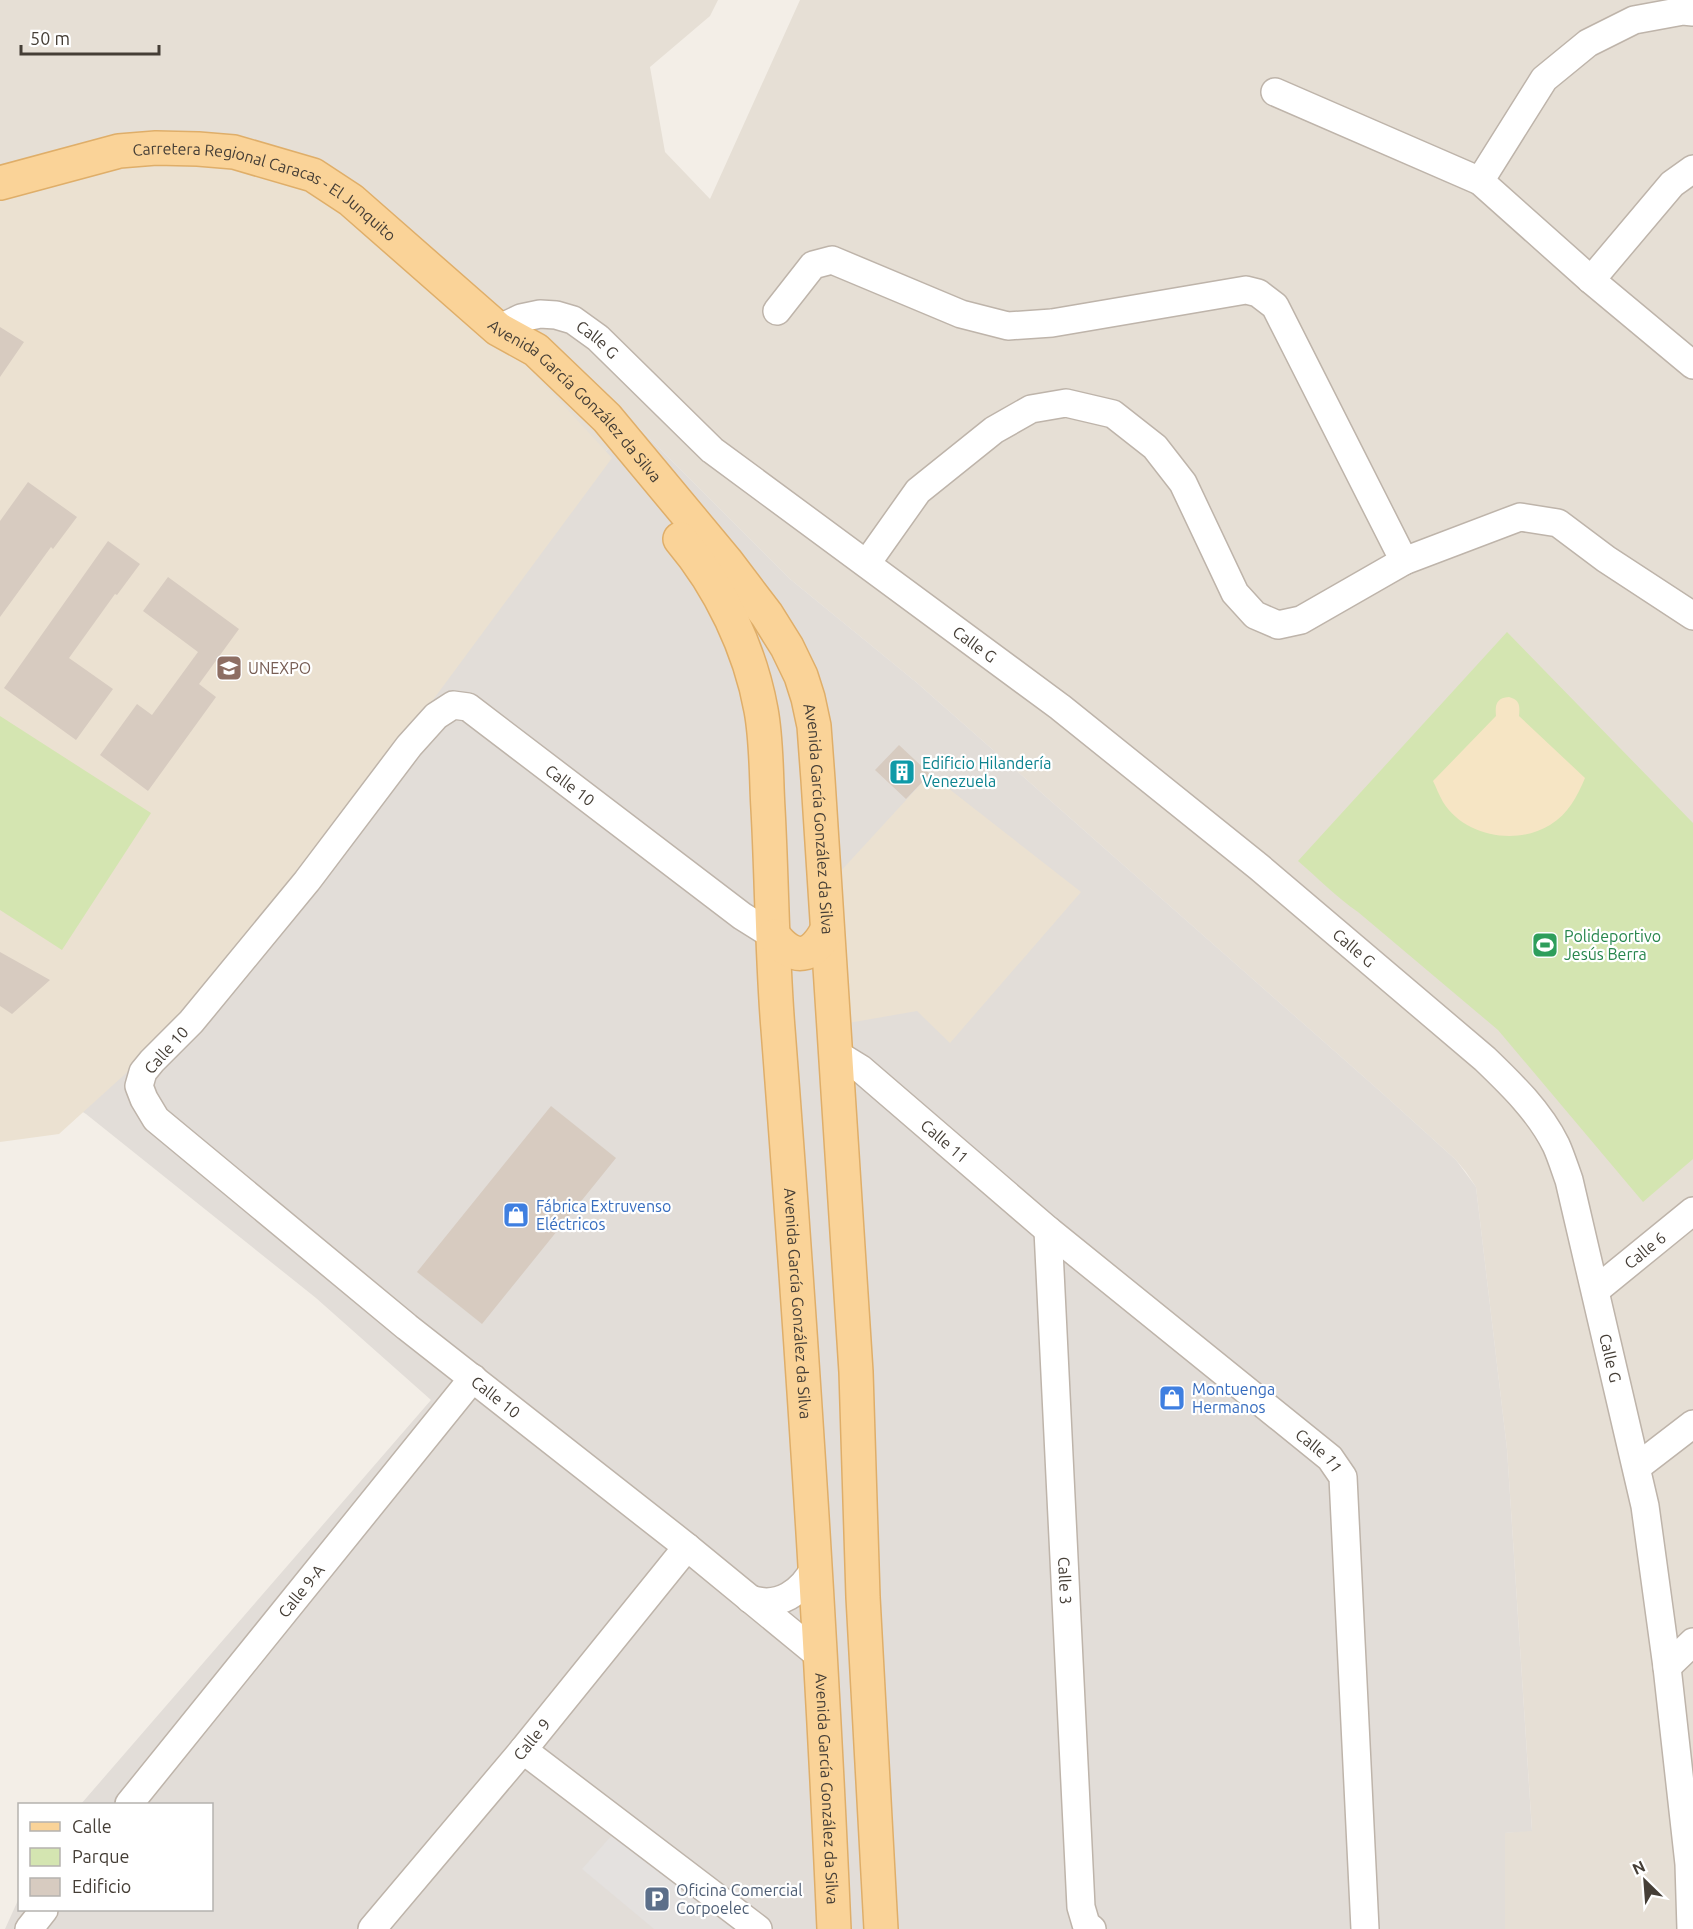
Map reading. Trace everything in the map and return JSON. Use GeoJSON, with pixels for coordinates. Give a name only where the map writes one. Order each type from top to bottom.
{"type":"FeatureCollection","features":[{"type":"Feature","properties":{"kind":"main road","name":"Carretera Regional Caracas - El Junquito"},"geometry":{"type":"LineString","coordinates":[[0,183],[119,152],[156,148],[234,152],[314,175],[351,200],[498,329]]}},
{"type":"Feature","properties":{"kind":"main road","name":"Avenida García González da Silva"},"geometry":{"type":"LineString","coordinates":[[498,329],[536,350],[607,418],[726,561],[767,615],[787,647],[801,676],[808,698],[813,726],[830,981],[844,1067],[863,1597],[881,1929]]}},
{"type":"Feature","properties":{"kind":"main road","name":"Avenida García González da Silva"},"geometry":{"type":"LineString","coordinates":[[498,329],[523,362],[581,422],[690,550],[710,579],[735,628],[752,669],[762,713],[775,989],[798,1288],[821,1657],[833,1926]]}},
{"type":"Feature","properties":{"kind":"main road"},"geometry":{"type":"LineString","coordinates":[[774,936],[792,951],[811,952],[820,943],[827,930]]}},
{"type":"Feature","properties":{"kind":"main road"},"geometry":{"type":"LineString","coordinates":[[775,989],[781,981],[799,971],[806,970],[816,973],[830,981]]}},
{"type":"Feature","properties":{"kind":"street"},"geometry":{"type":"LineString","coordinates":[[1480,181],[1544,79],[1588,43],[1634,20],[1683,11],[1693,12]]}},
{"type":"Feature","properties":{"kind":"street"},"geometry":{"type":"LineString","coordinates":[[1275,92],[1480,181],[1591,280],[1693,365]]}},
{"type":"Feature","properties":{"kind":"street"},"geometry":{"type":"LineString","coordinates":[[1591,280],[1671,184],[1693,169]]}},
{"type":"Feature","properties":{"kind":"street"},"geometry":{"type":"LineString","coordinates":[[777,311],[813,265],[832,260],[961,314],[1008,326],[1052,323],[1246,290],[1258,293],[1275,306],[1404,561]]}},
{"type":"Feature","properties":{"kind":"street","name":"Calle G"},"geometry":{"type":"LineString","coordinates":[[498,329],[521,318],[540,314],[556,315],[573,320],[598,338],[712,450],[1060,707],[1259,867],[1485,1059],[1515,1088],[1540,1119],[1556,1146],[1569,1180],[1645,1506],[1690,1848],[1691,1929]]}},
{"type":"Feature","properties":{"kind":"street"},"geometry":{"type":"LineString","coordinates":[[867,563],[918,491],[994,430],[1031,409],[1066,403],[1113,414],[1155,447],[1183,483],[1235,593],[1255,615],[1278,625],[1301,620],[1404,561],[1520,517],[1558,523],[1606,559],[1693,616]]}},
{"type":"Feature","properties":{"kind":"street","name":"Calle 10"},"geometry":{"type":"LineString","coordinates":[[774,936],[742,916],[468,707],[453,705],[436,716],[409,746],[280,914],[191,1022],[143,1072],[139,1086],[156,1119],[407,1327],[687,1547],[821,1657]]}},
{"type":"Feature","properties":{"kind":"street","name":"Calle 11"},"geometry":{"type":"LineString","coordinates":[[844,1067],[1330,1458],[1343,1477],[1365,1929]]}},
{"type":"Feature","properties":{"kind":"street","name":"Calle 6"},"geometry":{"type":"LineString","coordinates":[[1596,1290],[1693,1211]]}},
{"type":"Feature","properties":{"kind":"street","name":"Calle 3"},"geometry":{"type":"LineString","coordinates":[[1048,1230],[1081,1907],[1086,1924],[1092,1929]]}},
{"type":"Feature","properties":{"kind":"street","name":"Calle 9-A"},"geometry":{"type":"LineString","coordinates":[[130,1803],[473,1378]]}},
{"type":"Feature","properties":{"kind":"street"},"geometry":{"type":"LineString","coordinates":[[1636,1467],[1693,1424]]}},
{"type":"Feature","properties":{"kind":"street","name":"Calle 9"},"geometry":{"type":"LineString","coordinates":[[372,1929],[523,1750],[687,1547]]}},
{"type":"Feature","properties":{"kind":"street"},"geometry":{"type":"LineString","coordinates":[[750,1599],[762,1603],[777,1602],[798,1590],[808,1580],[815,1567]]}},
{"type":"Feature","properties":{"kind":"street"},"geometry":{"type":"LineString","coordinates":[[1667,1667],[1693,1642]]}},
{"type":"Feature","properties":{"kind":"street"},"geometry":{"type":"LineString","coordinates":[[523,1750],[758,1929]]}},
{"type":"Feature","properties":{"kind":"street"},"geometry":{"type":"LineString","coordinates":[[29,1929],[43,1911]]}},
{"type":"Feature","properties":{"kind":"shaded area"},"geometry":{"type":"Polygon","coordinates":[[[0,0],[718,0],[710,16],[650,67],[665,152],[710,199],[800,0],[1693,0],[1693,1929],[1505,1929],[1505,1833],[1532,1830],[1507,1449],[1476,1187],[1466,1172],[1456,1160],[1381,1092],[916,682],[790,579],[632,421],[233,883],[0,1062],[0,0]]]}},
{"type":"Feature","properties":{"kind":"shaded area","name":"UNEXPO"},"geometry":{"type":"Polygon","coordinates":[[[127,151],[297,170],[474,308],[612,458],[302,877],[187,1018],[59,1134],[0,1142],[0,183],[127,151]]]}},
{"type":"Feature","properties":{"kind":"shaded area"},"geometry":{"type":"Polygon","coordinates":[[[632,421],[790,579],[916,682],[1381,1092],[1456,1160],[1476,1187],[1507,1449],[1532,1831],[1505,1833],[1505,1929],[5,1929],[18,1900],[18,1911],[213,1911],[213,1803],[82,1803],[431,1400],[316,1298],[86,1114],[70,1104],[233,883],[632,421]]]}},
{"type":"Feature","properties":{"kind":"shaded area"},"geometry":{"type":"Polygon","coordinates":[[[930,774],[1081,892],[950,1043],[917,1011],[848,1023],[839,873],[930,774]]]}},
{"type":"Feature","properties":{"kind":"shaded area","name":"Oficina Comercial Corpoelec"},"geometry":{"type":"Polygon","coordinates":[[[612,1835],[737,1929],[654,1929],[582,1869],[612,1835]]]}},
{"type":"Feature","properties":{"kind":"green space","name":"Polideportivo Jesús Berra"},"geometry":{"type":"Polygon","coordinates":[[[1507,632],[1693,823],[1693,1159],[1643,1202],[1498,1030],[1298,861],[1507,632]]]}},
{"type":"Feature","properties":{"kind":"green space"},"geometry":{"type":"Polygon","coordinates":[[[0,716],[151,813],[62,950],[0,910],[0,716]]]}},
{"type":"Feature","properties":{"kind":"sand"},"geometry":{"type":"Polygon","coordinates":[[[1509,697],[1518,704],[1519,716],[1585,778],[1571,804],[1556,821],[1537,831],[1507,836],[1477,830],[1464,823],[1452,814],[1443,802],[1433,781],[1496,716],[1496,705],[1499,701],[1509,697]]]}},
{"type":"Feature","properties":{"kind":"building"},"geometry":{"type":"Polygon","coordinates":[[[0,327],[24,342],[0,377],[0,327]]]}},
{"type":"Feature","properties":{"kind":"building"},"geometry":{"type":"Polygon","coordinates":[[[28,482],[77,517],[53,549],[51,547],[0,617],[0,521],[28,482]]]}},
{"type":"Feature","properties":{"kind":"building"},"geometry":{"type":"Polygon","coordinates":[[[108,541],[140,564],[117,595],[115,594],[69,658],[113,689],[76,740],[4,688],[108,541]]]}},
{"type":"Feature","properties":{"kind":"building"},"geometry":{"type":"Polygon","coordinates":[[[168,577],[239,629],[199,684],[216,697],[148,791],[100,755],[137,704],[152,715],[198,652],[143,611],[168,577]]]}},
{"type":"Feature","properties":{"kind":"building","name":"Edificio Hilandería Venezuela"},"geometry":{"type":"Polygon","coordinates":[[[899,745],[930,774],[906,799],[875,770],[899,745]]]}},
{"type":"Feature","properties":{"kind":"building"},"geometry":{"type":"Polygon","coordinates":[[[0,952],[50,980],[12,1014],[0,1006],[0,952]]]}},
{"type":"Feature","properties":{"kind":"building","name":"Fábrica Extruvenso Eléctricos"},"geometry":{"type":"Polygon","coordinates":[[[551,1106],[616,1158],[482,1324],[417,1272],[551,1106]]]}},
{"type":"Feature","properties":{"kind":"place","name":"UNEXPO"},"geometry":{"type":"Point","coordinates":[229,668]}},
{"type":"Feature","properties":{"kind":"place","name":"Edificio Hilandería Venezuela"},"geometry":{"type":"Point","coordinates":[902,772]}},
{"type":"Feature","properties":{"kind":"place","name":"Polideportivo Jesús Berra"},"geometry":{"type":"Point","coordinates":[1545,945]}},
{"type":"Feature","properties":{"kind":"place","name":"Fábrica Extruvenso Eléctricos"},"geometry":{"type":"Point","coordinates":[516,1215]}},
{"type":"Feature","properties":{"kind":"place","name":"Montuenga Hermanos"},"geometry":{"type":"Point","coordinates":[1172,1398]}},
{"type":"Feature","properties":{"kind":"place","name":"Oficina Comercial Corpoelec"},"geometry":{"type":"Point","coordinates":[657,1899]}}]}
